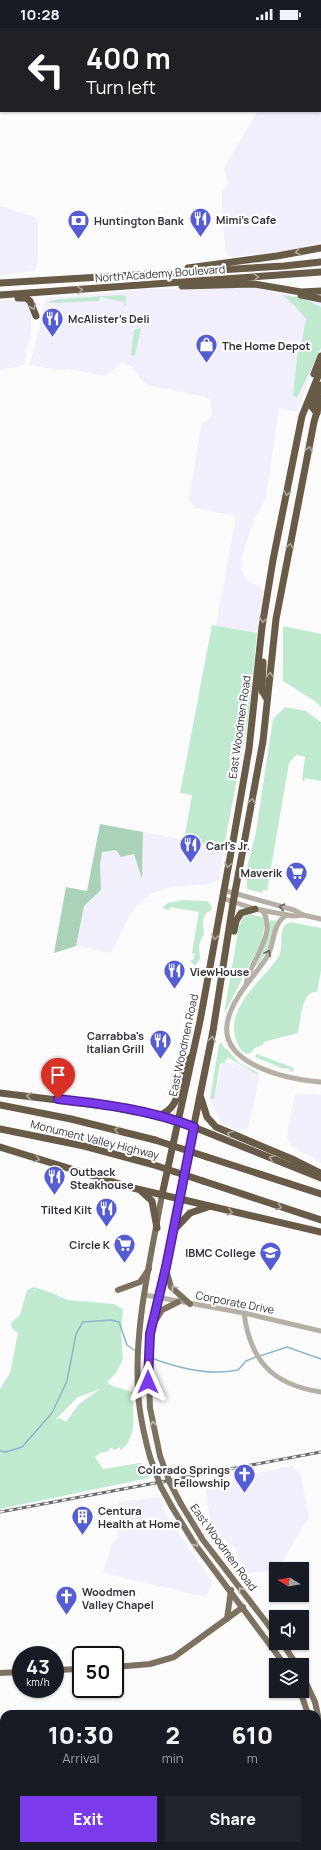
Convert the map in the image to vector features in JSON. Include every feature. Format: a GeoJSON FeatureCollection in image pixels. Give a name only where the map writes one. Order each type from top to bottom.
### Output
{"type":"FeatureCollection","features":[{"type":"Feature","properties":{"kind":"highway"},"geometry":{"type":"LineString","coordinates":[[145,274],[277,256],[321,248]]}},
{"type":"Feature","properties":{"kind":"highway","name":"North Academy Boulevard"},"geometry":{"type":"LineString","coordinates":[[0,283],[284,266],[321,262]]}},
{"type":"Feature","properties":{"kind":"highway","name":"North Academy Boulevard"},"geometry":{"type":"LineString","coordinates":[[0,295],[321,272]]}},
{"type":"Feature","properties":{"kind":"highway"},"geometry":{"type":"LineString","coordinates":[[162,283],[189,286],[254,284],[308,292],[321,291]]}},
{"type":"Feature","properties":{"kind":"highway"},"geometry":{"type":"LineString","coordinates":[[276,288],[319,299]]}},
{"type":"Feature","properties":{"kind":"highway"},"geometry":{"type":"LineString","coordinates":[[0,299],[27,298],[32,303],[36,316]]}},
{"type":"Feature","properties":{"kind":"highway"},"geometry":{"type":"LineString","coordinates":[[310,394],[321,356]]}},
{"type":"Feature","properties":{"kind":"highway","name":"East Woodmen Road"},"geometry":{"type":"LineString","coordinates":[[162,1195],[200,1021],[249,749],[260,648],[273,560],[301,422],[310,394],[321,369]]}},
{"type":"Feature","properties":{"kind":"highway"},"geometry":{"type":"LineString","coordinates":[[316,413],[312,407],[321,385]]}},
{"type":"Feature","properties":{"kind":"highway","name":"East Woodmen Road"},"geometry":{"type":"LineString","coordinates":[[179,1199],[222,977],[233,903],[263,741],[276,618],[316,413],[321,398]]}},
{"type":"Feature","properties":{"kind":"highway"},"geometry":{"type":"LineString","coordinates":[[301,422],[309,413],[316,413]]}},
{"type":"Feature","properties":{"kind":"highway"},"geometry":{"type":"LineString","coordinates":[[260,648],[263,658],[262,691],[267,699]]}},
{"type":"Feature","properties":{"kind":"highway"},"geometry":{"type":"LineString","coordinates":[[222,977],[227,971],[237,919],[242,911],[259,909]]}},
{"type":"Feature","properties":{"kind":"highway"},"geometry":{"type":"LineString","coordinates":[[158,1116],[167,1112],[174,1105],[184,1066],[192,1056]]}},
{"type":"Feature","properties":{"kind":"highway"},"geometry":{"type":"LineString","coordinates":[[0,1093],[106,1106],[178,1121],[321,1178]]}},
{"type":"Feature","properties":{"kind":"highway"},"geometry":{"type":"LineString","coordinates":[[200,1096],[207,1117],[216,1127],[292,1159],[321,1174]]}},
{"type":"Feature","properties":{"kind":"highway","name":"Monument Valley Highway"},"geometry":{"type":"LineString","coordinates":[[0,1105],[71,1119],[155,1140],[321,1194]]}},
{"type":"Feature","properties":{"kind":"highway","name":"Monument Valley Highway"},"geometry":{"type":"LineString","coordinates":[[0,1129],[84,1146],[151,1164],[321,1220]]}},
{"type":"Feature","properties":{"kind":"highway"},"geometry":{"type":"LineString","coordinates":[[0,1148],[133,1188],[321,1232]]}},
{"type":"Feature","properties":{"kind":"highway"},"geometry":{"type":"LineString","coordinates":[[133,1188],[145,1193],[152,1201],[157,1228]]}},
{"type":"Feature","properties":{"kind":"highway"},"geometry":{"type":"LineString","coordinates":[[173,1231],[190,1213],[210,1207]]}},
{"type":"Feature","properties":{"kind":"main road","name":"East Woodmen Road"},"geometry":{"type":"LineString","coordinates":[[124,1666],[150,1664],[174,1657],[243,1607],[194,1543],[160,1487],[150,1457],[143,1427],[138,1391],[137,1369],[145,1295],[162,1195]]}},
{"type":"Feature","properties":{"kind":"main road","name":"East Woodmen Road"},"geometry":{"type":"LineString","coordinates":[[179,1199],[166,1267],[150,1334],[148,1392],[153,1424],[160,1456],[170,1483],[181,1504],[203,1540],[269,1626]]}},
{"type":"Feature","properties":{"kind":"main road"},"geometry":{"type":"LineString","coordinates":[[166,1267],[171,1287],[190,1304]]}},
{"type":"Feature","properties":{"kind":"main road"},"geometry":{"type":"LineString","coordinates":[[118,1290],[140,1282],[150,1268]]}},
{"type":"Feature","properties":{"kind":"main road"},"geometry":{"type":"LineString","coordinates":[[152,1326],[162,1310],[178,1302]]}},
{"type":"Feature","properties":{"kind":"main road"},"geometry":{"type":"LineString","coordinates":[[227,1619],[231,1590]]}},
{"type":"Feature","properties":{"kind":"main road"},"geometry":{"type":"LineString","coordinates":[[243,1607],[281,1658]]}},
{"type":"Feature","properties":{"kind":"main road"},"geometry":{"type":"LineString","coordinates":[[0,1673],[12,1672]]}},
{"type":"Feature","properties":{"kind":"main road"},"geometry":{"type":"LineString","coordinates":[[309,1689],[317,1710]]}},
{"type":"Feature","properties":{"kind":"main road"},"geometry":{"type":"LineString","coordinates":[[302,1698],[307,1710]]}},
{"type":"Feature","properties":{"kind":"street"},"geometry":{"type":"LineString","coordinates":[[223,890],[294,910],[303,915]]}},
{"type":"Feature","properties":{"kind":"street"},"geometry":{"type":"LineString","coordinates":[[222,898],[233,903],[287,915],[303,915],[321,919]]}},
{"type":"Feature","properties":{"kind":"street"},"geometry":{"type":"LineString","coordinates":[[246,985],[247,976],[260,950],[268,920],[259,909]]}},
{"type":"Feature","properties":{"kind":"street"},"geometry":{"type":"LineString","coordinates":[[287,915],[278,923],[268,954],[246,985],[231,1010],[228,1021],[228,1035],[235,1050],[246,1060],[266,1070],[290,1078],[321,1082]]}},
{"type":"Feature","properties":{"kind":"street","name":"Corporate Drive"},"geometry":{"type":"LineString","coordinates":[[145,1295],[244,1313],[321,1331]]}},
{"type":"Feature","properties":{"kind":"street"},"geometry":{"type":"LineString","coordinates":[[244,1313],[246,1330],[253,1350],[260,1361],[287,1384],[321,1392]]}},
{"type":"Feature","properties":{"kind":"shaded area"},"geometry":{"type":"Polygon","coordinates":[[[257,112],[321,112],[321,241],[300,249],[233,257],[228,255],[225,250],[222,206],[222,191],[229,183],[224,171],[226,164],[257,112]]]}},
{"type":"Feature","properties":{"kind":"shaded area"},"geometry":{"type":"Polygon","coordinates":[[[0,206],[35,217],[38,220],[38,260],[35,271],[0,275],[0,206]]]}},
{"type":"Feature","properties":{"kind":"shaded area"},"geometry":{"type":"Polygon","coordinates":[[[242,286],[312,299],[321,303],[321,353],[308,381],[297,412],[279,408],[266,497],[253,522],[241,560],[241,569],[245,577],[250,582],[259,586],[263,591],[257,633],[216,625],[236,516],[195,508],[188,500],[202,423],[208,420],[212,413],[210,400],[206,397],[147,385],[141,380],[132,366],[122,363],[106,376],[69,369],[57,370],[30,365],[46,298],[143,289],[242,286]]]}},
{"type":"Feature","properties":{"kind":"shaded area"},"geometry":{"type":"Polygon","coordinates":[[[23,299],[32,307],[31,329],[24,365],[0,370],[0,301],[23,299]]]}},
{"type":"Feature","properties":{"kind":"shaded area"},"geometry":{"type":"Polygon","coordinates":[[[143,832],[224,847],[219,879],[211,884],[170,887],[151,894],[136,906],[130,914],[111,953],[76,946],[84,906],[101,890],[100,865],[102,852],[116,850],[122,857],[134,854],[141,878],[143,832]]]}},
{"type":"Feature","properties":{"kind":"shaded area"},"geometry":{"type":"Polygon","coordinates":[[[222,1063],[236,1064],[260,1075],[248,1128],[239,1130],[222,1125],[210,1099],[215,1095],[222,1063]]]}},
{"type":"Feature","properties":{"kind":"shaded area"},"geometry":{"type":"Polygon","coordinates":[[[295,1095],[321,1095],[321,1163],[290,1145],[287,1137],[295,1095]]]}},
{"type":"Feature","properties":{"kind":"shaded area"},"geometry":{"type":"Polygon","coordinates":[[[292,1466],[300,1473],[309,1516],[283,1561],[269,1562],[269,1571],[241,1574],[236,1549],[224,1539],[212,1533],[205,1485],[292,1466]]]}},
{"type":"Feature","properties":{"kind":"shaded area"},"geometry":{"type":"Polygon","coordinates":[[[160,1497],[167,1517],[213,1582],[206,1597],[103,1573],[112,1544],[118,1538],[118,1502],[160,1497]]]}},
{"type":"Feature","properties":{"kind":"green space"},"geometry":{"type":"Polygon","coordinates":[[[121,295],[126,296],[125,303],[127,306],[124,305],[124,302],[100,297],[99,301],[49,303],[50,301],[59,299],[121,295]]]}},
{"type":"Feature","properties":{"kind":"green space"},"geometry":{"type":"Polygon","coordinates":[[[282,295],[302,298],[321,307],[321,348],[297,398],[293,395],[298,348],[301,346],[306,319],[293,304],[282,295]]]}},
{"type":"Feature","properties":{"kind":"green space"},"geometry":{"type":"Polygon","coordinates":[[[141,328],[135,356],[131,355],[134,330],[141,328]]]}},
{"type":"Feature","properties":{"kind":"green space"},"geometry":{"type":"Polygon","coordinates":[[[212,625],[257,633],[248,721],[224,847],[184,840],[192,795],[180,793],[212,625]]]}},
{"type":"Feature","properties":{"kind":"green space"},"geometry":{"type":"Polygon","coordinates":[[[283,626],[321,634],[321,707],[316,702],[283,681],[283,626]]]}},
{"type":"Feature","properties":{"kind":"green space"},"geometry":{"type":"Polygon","coordinates":[[[285,707],[306,711],[321,722],[321,781],[305,778],[304,781],[302,780],[305,757],[296,755],[289,763],[267,891],[263,890],[262,893],[247,889],[247,878],[245,876],[256,832],[273,719],[285,707]]]}},
{"type":"Feature","properties":{"kind":"green space"},"geometry":{"type":"Polygon","coordinates":[[[100,824],[143,832],[142,879],[134,854],[121,857],[116,850],[102,852],[100,865],[101,890],[84,906],[76,946],[54,953],[66,887],[87,891],[100,824]]]}},
{"type":"Feature","properties":{"kind":"green space"},"geometry":{"type":"Polygon","coordinates":[[[183,900],[207,901],[211,905],[212,910],[206,913],[203,920],[204,933],[199,945],[200,959],[195,966],[190,961],[193,960],[195,954],[192,953],[199,912],[171,907],[168,910],[162,908],[168,903],[183,900]]]}},
{"type":"Feature","properties":{"kind":"green space"},"geometry":{"type":"Polygon","coordinates":[[[251,914],[265,918],[261,943],[224,1014],[239,926],[243,917],[251,914]]]}},
{"type":"Feature","properties":{"kind":"green space"},"geometry":{"type":"Polygon","coordinates":[[[270,920],[276,921],[270,944],[258,966],[256,965],[266,943],[270,920]]]}},
{"type":"Feature","properties":{"kind":"green space"},"geometry":{"type":"Polygon","coordinates":[[[291,922],[321,928],[321,971],[317,992],[308,996],[305,1001],[298,1033],[263,1042],[264,1044],[255,1048],[251,1053],[246,1054],[240,1048],[236,1040],[234,1028],[236,1016],[247,995],[279,956],[281,951],[282,931],[286,924],[291,922]]]}},
{"type":"Feature","properties":{"kind":"green space"},"geometry":{"type":"Polygon","coordinates":[[[222,1043],[224,1048],[227,1049],[239,1063],[257,1072],[258,1075],[227,1057],[227,1060],[224,1060],[226,1062],[220,1064],[214,1099],[210,1099],[219,1044],[222,1043]]]}},
{"type":"Feature","properties":{"kind":"green space"},"geometry":{"type":"Polygon","coordinates":[[[257,1054],[294,1068],[293,1072],[289,1071],[290,1069],[284,1069],[255,1057],[257,1054]]]}},
{"type":"Feature","properties":{"kind":"green space"},"geometry":{"type":"Polygon","coordinates":[[[34,1287],[68,1300],[114,1304],[123,1309],[121,1335],[123,1359],[116,1373],[107,1382],[112,1386],[133,1392],[134,1415],[132,1431],[127,1444],[121,1450],[119,1447],[116,1450],[110,1448],[109,1451],[100,1453],[95,1457],[103,1469],[139,1463],[145,1464],[149,1478],[0,1509],[0,1389],[10,1373],[18,1333],[12,1329],[11,1323],[20,1315],[27,1290],[34,1287]],[[100,1389],[78,1397],[55,1420],[60,1418],[66,1422],[79,1404],[100,1389]]]}},
{"type":"Feature","properties":{"kind":"waterway"},"geometry":{"type":"LineString","coordinates":[[0,1451],[6,1452],[22,1447],[52,1413],[67,1381],[76,1334],[83,1322],[111,1320],[119,1322],[127,1345],[137,1352]]}},
{"type":"Feature","properties":{"kind":"waterway"},"geometry":{"type":"LineString","coordinates":[[260,1356],[287,1347],[321,1359]]}},
{"type":"Feature","properties":{"kind":"waterway"},"geometry":{"type":"LineString","coordinates":[[149,1357],[182,1368],[216,1372],[238,1370],[246,1361],[256,1357]]}},
{"type":"Feature","properties":{"kind":"railway"},"geometry":{"type":"LineString","coordinates":[[0,1512],[321,1452]]}},
{"type":"Feature","properties":{"kind":"place","name":"Mimi's Cafe"},"geometry":{"type":"Point","coordinates":[201,238]}},
{"type":"Feature","properties":{"kind":"place","name":"Huntington Bank"},"geometry":{"type":"Point","coordinates":[78,240]}},
{"type":"Feature","properties":{"kind":"place","name":"McAlister's Deli"},"geometry":{"type":"Point","coordinates":[53,338]}},
{"type":"Feature","properties":{"kind":"place","name":"The Home Depot"},"geometry":{"type":"Point","coordinates":[207,364]}},
{"type":"Feature","properties":{"kind":"place","name":"Carl's Jr."},"geometry":{"type":"Point","coordinates":[190,864]}},
{"type":"Feature","properties":{"kind":"place","name":"Maverik"},"geometry":{"type":"Point","coordinates":[297,892]}},
{"type":"Feature","properties":{"kind":"place","name":"ViewHouse"},"geometry":{"type":"Point","coordinates":[174,990]}},
{"type":"Feature","properties":{"kind":"place","name":"Carrabba's Italian Grill"},"geometry":{"type":"Point","coordinates":[160,1060]}},
{"type":"Feature","properties":{"kind":"place","name":"Outback Steakhouse"},"geometry":{"type":"Point","coordinates":[54,1196]}},
{"type":"Feature","properties":{"kind":"place","name":"Tilted Kilt"},"geometry":{"type":"Point","coordinates":[107,1228]}},
{"type":"Feature","properties":{"kind":"place","name":"Circle K"},"geometry":{"type":"Point","coordinates":[125,1264]}},
{"type":"Feature","properties":{"kind":"place","name":"IBMC College"},"geometry":{"type":"Point","coordinates":[271,1272]}},
{"type":"Feature","properties":{"kind":"place","name":"Colorado Springs Fellowship"},"geometry":{"type":"Point","coordinates":[245,1494]}},
{"type":"Feature","properties":{"kind":"place","name":"Centura Health at Home"},"geometry":{"type":"Point","coordinates":[83,1536]}},
{"type":"Feature","properties":{"kind":"place","name":"Woodmen Valley Chapel"},"geometry":{"type":"Point","coordinates":[66,1616]}},
{"type":"Feature","properties":{"kind":"route"},"geometry":{"type":"LineString","coordinates":[[58,1099],[171,1118],[194,1127],[166,1267],[159,1290],[150,1334],[148,1353],[148,1382]]}}]}
